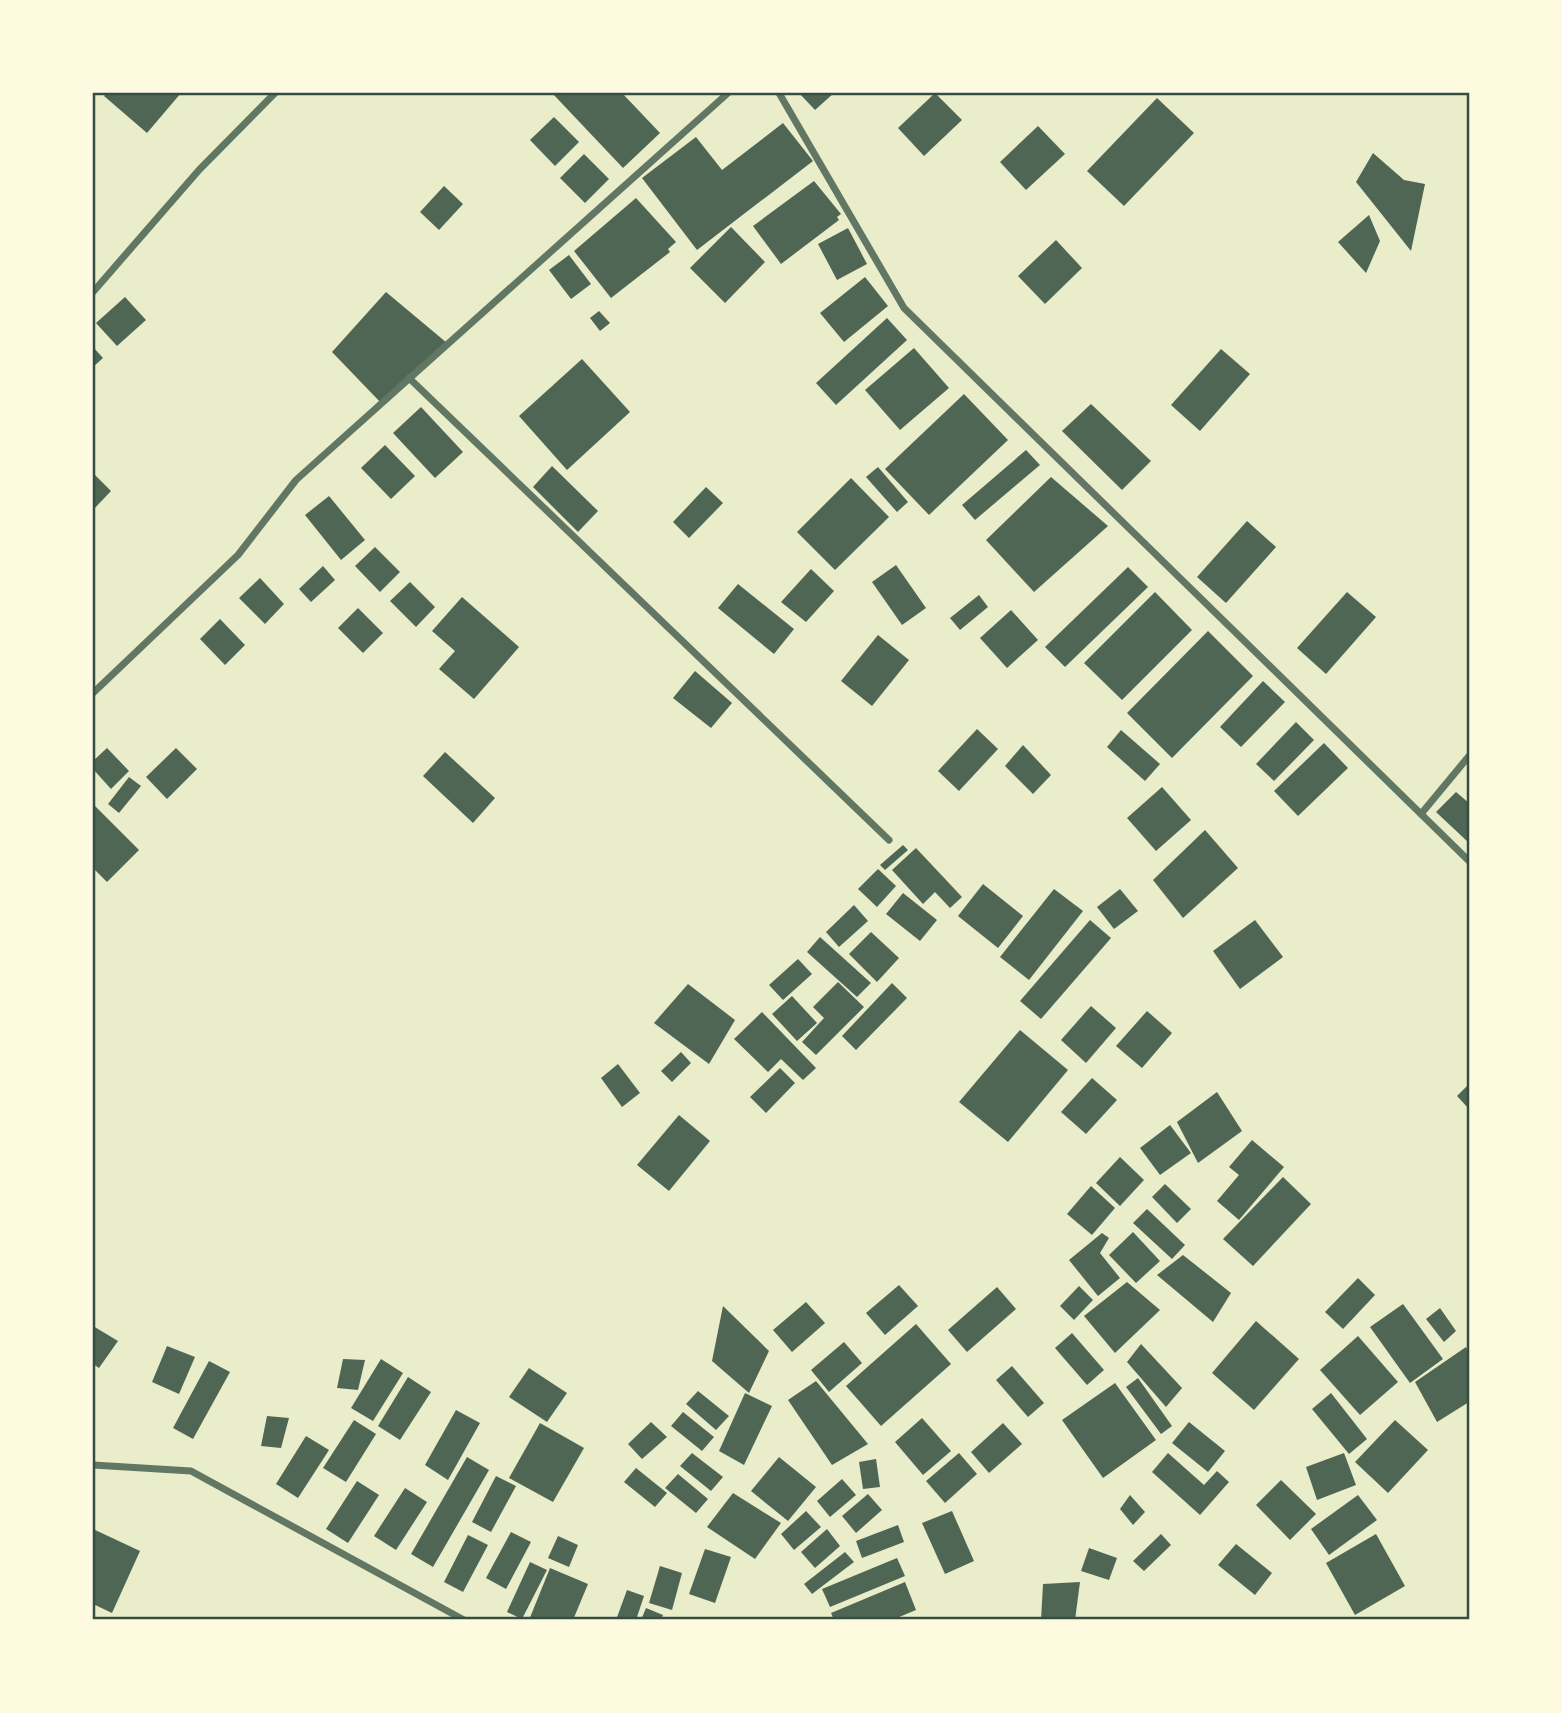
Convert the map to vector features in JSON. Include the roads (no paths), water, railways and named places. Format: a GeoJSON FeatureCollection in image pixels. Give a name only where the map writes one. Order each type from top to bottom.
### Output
{"type":"FeatureCollection","features":[{"type":"Feature","properties":{"kind":"street"},"geometry":{"type":"LineString","coordinates":[[93,292],[199,170],[275,93]]}},
{"type":"Feature","properties":{"kind":"street"},"geometry":{"type":"LineString","coordinates":[[93,694],[238,555],[296,480],[728,93]]}},
{"type":"Feature","properties":{"kind":"street"},"geometry":{"type":"LineString","coordinates":[[779,93],[904,308],[1469,861]]}},
{"type":"Feature","properties":{"kind":"street"},"geometry":{"type":"LineString","coordinates":[[409,379],[889,840]]}},
{"type":"Feature","properties":{"kind":"street"},"geometry":{"type":"LineString","coordinates":[[1421,814],[1469,756]]}},
{"type":"Feature","properties":{"kind":"street"},"geometry":{"type":"LineString","coordinates":[[93,1465],[191,1471],[464,1620]]}}]}
